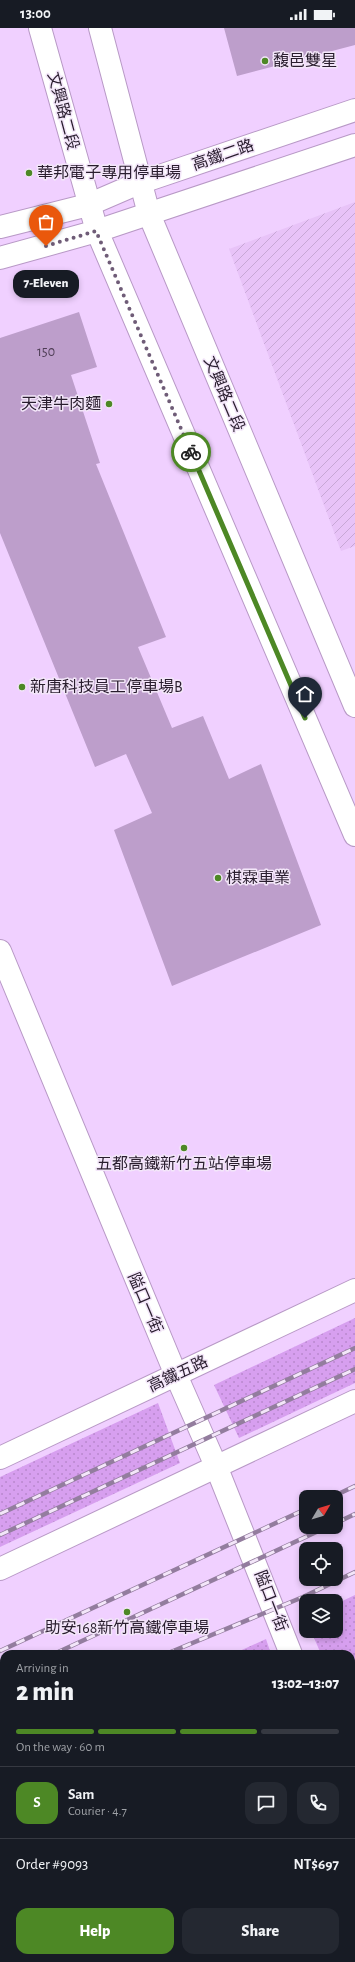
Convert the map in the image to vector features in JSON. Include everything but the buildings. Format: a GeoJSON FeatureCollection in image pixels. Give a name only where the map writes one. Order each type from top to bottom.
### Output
{"type":"FeatureCollection","features":[{"type":"Feature","properties":{"kind":"street","name":"文興路二段"},"geometry":{"type":"LineString","coordinates":[[40,28],[96,231],[355,835]]}},
{"type":"Feature","properties":{"kind":"street","name":"文興路二段"},"geometry":{"type":"LineString","coordinates":[[100,28],[149,214],[355,706]]}},
{"type":"Feature","properties":{"kind":"street","name":"高鐵二路"},"geometry":{"type":"LineString","coordinates":[[0,227],[88,204],[140,183],[355,110]]}},
{"type":"Feature","properties":{"kind":"street","name":"高鐵二路"},"geometry":{"type":"LineString","coordinates":[[0,258],[96,231],[355,145]]}},
{"type":"Feature","properties":{"kind":"street","name":"隘口一街"},"geometry":{"type":"LineString","coordinates":[[0,951],[6,981],[216,1466],[289,1650]]}},
{"type":"Feature","properties":{"kind":"street","name":"高鐵五路"},"geometry":{"type":"LineString","coordinates":[[0,1458],[355,1290]]}},
{"type":"Feature","properties":{"kind":"street"},"geometry":{"type":"LineString","coordinates":[[0,1569],[355,1401]]}},
{"type":"Feature","properties":{"kind":"shaded area"},"geometry":{"type":"Polygon","coordinates":[[[355,202],[355,546],[341,551],[229,249],[355,202]]]}},
{"type":"Feature","properties":{"kind":"shaded area"},"geometry":{"type":"Polygon","coordinates":[[[355,1318],[355,1383],[239,1438],[214,1385],[355,1318]]]}},
{"type":"Feature","properties":{"kind":"shaded area"},"geometry":{"type":"Polygon","coordinates":[[[158,1403],[180,1463],[0,1547],[0,1477],[158,1403]]]}},
{"type":"Feature","properties":{"kind":"shaded area"},"geometry":{"type":"Polygon","coordinates":[[[355,1595],[355,1650],[319,1650],[314,1638],[343,1638],[343,1601],[355,1595]]]}},
{"type":"Feature","properties":{"kind":"shaded area"},"geometry":{"type":"Polygon","coordinates":[[[266,1639],[270,1650],[242,1650],[266,1639]]]}},
{"type":"Feature","properties":{"kind":"railway"},"geometry":{"type":"LineString","coordinates":[[0,1514],[355,1348]]}},
{"type":"Feature","properties":{"kind":"railway"},"geometry":{"type":"LineString","coordinates":[[0,1535],[355,1369]]}},
{"type":"Feature","properties":{"kind":"railway"},"geometry":{"type":"LineString","coordinates":[[343,1492],[355,1486]]}},
{"type":"Feature","properties":{"kind":"railway"},"geometry":{"type":"LineString","coordinates":[[2,1650],[299,1512]]}},
{"type":"Feature","properties":{"kind":"railway"},"geometry":{"type":"LineString","coordinates":[[343,1520],[355,1514]]}},
{"type":"Feature","properties":{"kind":"railway"},"geometry":{"type":"LineString","coordinates":[[63,1650],[312,1534]]}},
{"type":"Feature","properties":{"kind":"railway"},"geometry":{"type":"LineString","coordinates":[[176,1650],[303,1597],[355,1572]]}},
{"type":"Feature","properties":{"kind":"way so far"},"geometry":{"type":"LineString","coordinates":[[46,246],[96,231],[191,452]]}},
{"type":"Feature","properties":{"kind":"place","name":"馥邑雙星"},"geometry":{"type":"Point","coordinates":[265,61]}},
{"type":"Feature","properties":{"kind":"place","name":"華邦電子專用停車場"},"geometry":{"type":"Point","coordinates":[29,173]}},
{"type":"Feature","properties":{"kind":"place","name":"7-Eleven"},"geometry":{"type":"Point","coordinates":[46,246]}},
{"type":"Feature","properties":{"kind":"place","name":"天津牛肉麵"},"geometry":{"type":"Point","coordinates":[109,404]}},
{"type":"Feature","properties":{"kind":"place","name":"新唐科技員工停車場B"},"geometry":{"type":"Point","coordinates":[22,687]}},
{"type":"Feature","properties":{"kind":"place","name":"棋霖車業"},"geometry":{"type":"Point","coordinates":[218,878]}},
{"type":"Feature","properties":{"kind":"place","name":"五都高鐵新竹五站停車場"},"geometry":{"type":"Point","coordinates":[184,1148]}},
{"type":"Feature","properties":{"kind":"place","name":"助安168新竹高鐵停車場"},"geometry":{"type":"Point","coordinates":[127,1612]}},
{"type":"Feature","properties":{"kind":"route"},"geometry":{"type":"LineString","coordinates":[[191,452],[305,718]]}}]}
